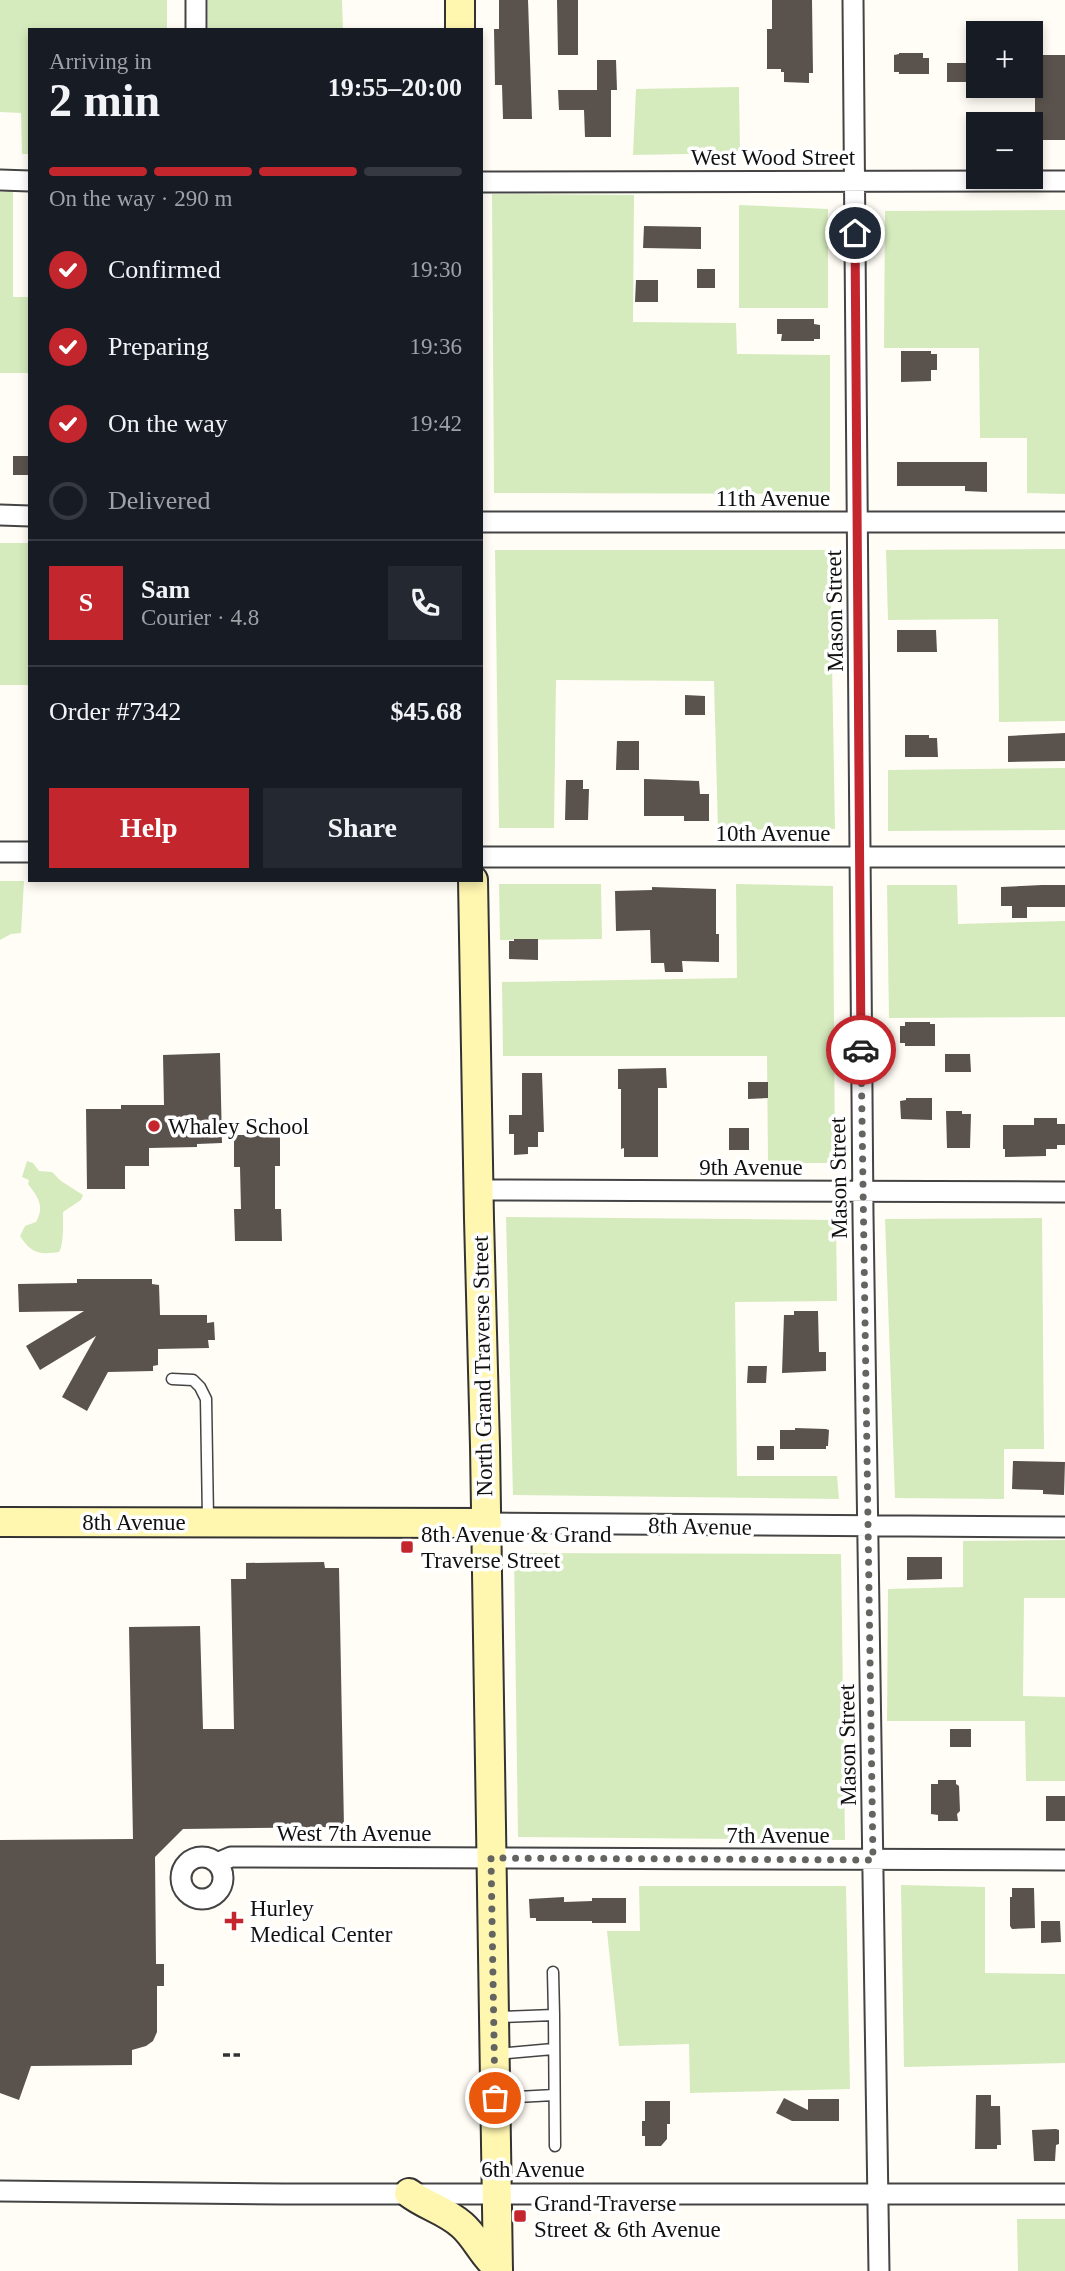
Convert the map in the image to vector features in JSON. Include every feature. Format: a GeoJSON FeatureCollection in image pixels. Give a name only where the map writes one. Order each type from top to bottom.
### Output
{"type":"FeatureCollection","features":[{"type":"Feature","properties":{"kind":"street"},"geometry":{"type":"LineString","coordinates":[[196,0],[196,28]]}},
{"type":"Feature","properties":{"kind":"street"},"geometry":{"type":"LineString","coordinates":[[460,0],[460,28]]}},
{"type":"Feature","properties":{"kind":"street","name":"Mason Street"},"geometry":{"type":"LineString","coordinates":[[853,0],[863,1193],[879,2271]]}},
{"type":"Feature","properties":{"kind":"street"},"geometry":{"type":"LineString","coordinates":[[0,180],[28,181]]}},
{"type":"Feature","properties":{"kind":"street","name":"West Wood Street"},"geometry":{"type":"LineString","coordinates":[[483,182],[1065,181]]}},
{"type":"Feature","properties":{"kind":"street"},"geometry":{"type":"LineString","coordinates":[[0,516],[28,516]]}},
{"type":"Feature","properties":{"kind":"street","name":"11th Avenue"},"geometry":{"type":"LineString","coordinates":[[483,522],[1065,522]]}},
{"type":"Feature","properties":{"kind":"street"},"geometry":{"type":"LineString","coordinates":[[0,852],[28,852]]}},
{"type":"Feature","properties":{"kind":"street","name":"10th Avenue"},"geometry":{"type":"LineString","coordinates":[[483,856],[1065,857]]}},
{"type":"Feature","properties":{"kind":"street","name":"North Grand Traverse Street"},"geometry":{"type":"LineString","coordinates":[[473,882],[498,2269]]}},
{"type":"Feature","properties":{"kind":"street","name":"9th Avenue"},"geometry":{"type":"LineString","coordinates":[[478,1190],[1065,1192]]}},
{"type":"Feature","properties":{"kind":"street","name":"8th Avenue"},"geometry":{"type":"LineString","coordinates":[[0,1522],[1065,1527]]}},
{"type":"Feature","properties":{"kind":"street","name":"West 7th Avenue"},"geometry":{"type":"LineString","coordinates":[[217,1863],[229,1857],[491,1858]]}},
{"type":"Feature","properties":{"kind":"street","name":"7th Avenue"},"geometry":{"type":"LineString","coordinates":[[491,1858],[1065,1860]]}},
{"type":"Feature","properties":{"kind":"street","name":"6th Avenue"},"geometry":{"type":"LineString","coordinates":[[0,2191],[1065,2194]]}},
{"type":"Feature","properties":{"kind":"street"},"geometry":{"type":"LineString","coordinates":[[409,2193],[443,2210],[458,2221],[474,2236],[498,2269]]}},
{"type":"Feature","properties":{"kind":"lane"},"geometry":{"type":"LineString","coordinates":[[172,1379],[193,1380],[206,1399],[209,1521]]}},
{"type":"Feature","properties":{"kind":"lane"},"geometry":{"type":"LineString","coordinates":[[553,1972],[555,2146]]}},
{"type":"Feature","properties":{"kind":"lane"},"geometry":{"type":"LineString","coordinates":[[494,2017],[554,2015]]}},
{"type":"Feature","properties":{"kind":"lane"},"geometry":{"type":"LineString","coordinates":[[494,2054],[553,2049]]}},
{"type":"Feature","properties":{"kind":"lane"},"geometry":{"type":"LineString","coordinates":[[495,2098],[554,2095]]}},
{"type":"Feature","properties":{"kind":"path"},"geometry":{"type":"LineString","coordinates":[[223,2055],[240,2055]]}},
{"type":"Feature","properties":{"kind":"green space"},"geometry":{"type":"Polygon","coordinates":[[[0,0],[167,0],[167,28],[28,28],[28,154],[22,154],[21,113],[0,112],[0,0]]]}},
{"type":"Feature","properties":{"kind":"green space"},"geometry":{"type":"Polygon","coordinates":[[[208,0],[342,0],[343,28],[208,28],[208,0]]]}},
{"type":"Feature","properties":{"kind":"green space"},"geometry":{"type":"Polygon","coordinates":[[[739,87],[740,153],[633,155],[636,89],[739,87]]]}},
{"type":"Feature","properties":{"kind":"green space"},"geometry":{"type":"Polygon","coordinates":[[[13,191],[13,297],[28,297],[28,373],[0,373],[0,192],[13,191]]]}},
{"type":"Feature","properties":{"kind":"green space"},"geometry":{"type":"Polygon","coordinates":[[[492,194],[634,195],[633,322],[736,323],[737,354],[830,355],[830,494],[494,493],[492,194]]]}},
{"type":"Feature","properties":{"kind":"green space"},"geometry":{"type":"Polygon","coordinates":[[[739,205],[828,209],[828,308],[739,308],[739,205]]]}},
{"type":"Feature","properties":{"kind":"green space"},"geometry":{"type":"Polygon","coordinates":[[[1065,210],[1065,494],[1027,493],[1027,438],[980,438],[979,348],[884,348],[885,211],[1065,210]]]}},
{"type":"Feature","properties":{"kind":"green space"},"geometry":{"type":"Polygon","coordinates":[[[0,543],[28,543],[28,685],[0,685],[0,543]]]}},
{"type":"Feature","properties":{"kind":"green space"},"geometry":{"type":"Polygon","coordinates":[[[1065,549],[1065,721],[999,722],[998,619],[888,620],[886,550],[1065,549]]]}},
{"type":"Feature","properties":{"kind":"green space"},"geometry":{"type":"Polygon","coordinates":[[[495,550],[830,550],[835,829],[718,830],[714,681],[556,680],[554,828],[499,828],[495,550]]]}},
{"type":"Feature","properties":{"kind":"green space"},"geometry":{"type":"Polygon","coordinates":[[[1065,768],[1065,830],[888,831],[888,770],[1065,768]]]}},
{"type":"Feature","properties":{"kind":"green space"},"geometry":{"type":"Polygon","coordinates":[[[0,881],[24,881],[21,933],[11,934],[0,940],[0,881]]]}},
{"type":"Feature","properties":{"kind":"green space"},"geometry":{"type":"Polygon","coordinates":[[[499,884],[601,884],[602,939],[500,940],[499,884]]]}},
{"type":"Feature","properties":{"kind":"green space"},"geometry":{"type":"Polygon","coordinates":[[[736,884],[833,886],[835,1163],[768,1163],[767,1056],[503,1056],[502,982],[737,978],[736,884]]]}},
{"type":"Feature","properties":{"kind":"green space"},"geometry":{"type":"Polygon","coordinates":[[[887,885],[957,885],[958,924],[1065,921],[1065,1017],[889,1018],[887,885]]]}},
{"type":"Feature","properties":{"kind":"green space"},"geometry":{"type":"Polygon","coordinates":[[[27,1161],[33,1163],[39,1171],[52,1172],[83,1195],[81,1200],[63,1212],[59,1252],[36,1252],[20,1236],[25,1226],[36,1222],[40,1211],[35,1193],[28,1184],[29,1180],[22,1177],[27,1161]]]}},
{"type":"Feature","properties":{"kind":"green space"},"geometry":{"type":"Polygon","coordinates":[[[506,1217],[836,1220],[837,1301],[735,1302],[737,1476],[837,1476],[839,1499],[513,1495],[506,1217]]]}},
{"type":"Feature","properties":{"kind":"green space"},"geometry":{"type":"Polygon","coordinates":[[[1042,1218],[1044,1449],[1004,1449],[1004,1499],[895,1498],[885,1219],[1042,1218]]]}},
{"type":"Feature","properties":{"kind":"green space"},"geometry":{"type":"Polygon","coordinates":[[[1065,1540],[1065,1598],[1024,1598],[1023,1696],[1065,1697],[1065,1781],[1026,1781],[1025,1721],[887,1721],[888,1589],[963,1587],[963,1541],[1065,1540]]]}},
{"type":"Feature","properties":{"kind":"green space"},"geometry":{"type":"Polygon","coordinates":[[[514,1553],[841,1554],[845,1840],[518,1837],[514,1553]]]}},
{"type":"Feature","properties":{"kind":"green space"},"geometry":{"type":"Polygon","coordinates":[[[901,1885],[985,1887],[985,1973],[1065,1974],[1065,2063],[904,2067],[901,1885]]]}},
{"type":"Feature","properties":{"kind":"green space"},"geometry":{"type":"Polygon","coordinates":[[[639,1886],[846,1886],[850,2089],[690,2093],[689,2044],[619,2046],[607,1931],[640,1931],[639,1886]]]}},
{"type":"Feature","properties":{"kind":"green space"},"geometry":{"type":"Polygon","coordinates":[[[1017,2219],[1065,2219],[1065,2271],[1018,2271],[1017,2219]]]}},
{"type":"Feature","properties":{"kind":"building"},"geometry":{"type":"Polygon","coordinates":[[[499,0],[528,0],[532,119],[503,119],[502,85],[495,85],[494,29],[499,29],[499,0]]]}},
{"type":"Feature","properties":{"kind":"building"},"geometry":{"type":"Polygon","coordinates":[[[557,0],[578,0],[578,55],[558,55],[557,0]]]}},
{"type":"Feature","properties":{"kind":"building"},"geometry":{"type":"Polygon","coordinates":[[[772,0],[812,0],[813,73],[809,73],[809,83],[784,82],[784,72],[781,72],[781,69],[767,69],[767,29],[772,29],[772,0]]]}},
{"type":"Feature","properties":{"kind":"building"},"geometry":{"type":"Polygon","coordinates":[[[923,53],[923,58],[929,58],[929,74],[894,72],[894,55],[923,53]]]}},
{"type":"Feature","properties":{"kind":"building"},"geometry":{"type":"Polygon","coordinates":[[[1043,55],[1065,55],[1065,140],[1043,140],[1043,112],[1035,112],[1035,98],[1043,98],[1043,55]]]}},
{"type":"Feature","properties":{"kind":"building"},"geometry":{"type":"Polygon","coordinates":[[[597,60],[616,60],[617,90],[597,90],[597,60]]]}},
{"type":"Feature","properties":{"kind":"building"},"geometry":{"type":"Polygon","coordinates":[[[947,63],[966,63],[966,82],[947,82],[947,63]]]}},
{"type":"Feature","properties":{"kind":"building"},"geometry":{"type":"Polygon","coordinates":[[[558,90],[611,90],[611,137],[585,137],[584,110],[559,110],[558,90]]]}},
{"type":"Feature","properties":{"kind":"building"},"geometry":{"type":"Polygon","coordinates":[[[644,226],[701,227],[701,249],[643,248],[644,226]]]}},
{"type":"Feature","properties":{"kind":"building"},"geometry":{"type":"Polygon","coordinates":[[[697,269],[715,269],[715,288],[697,288],[697,269]]]}},
{"type":"Feature","properties":{"kind":"building"},"geometry":{"type":"Polygon","coordinates":[[[636,280],[658,280],[658,302],[635,302],[636,280]]]}},
{"type":"Feature","properties":{"kind":"building"},"geometry":{"type":"Polygon","coordinates":[[[777,319],[814,319],[814,324],[820,325],[820,339],[781,341],[782,334],[777,334],[777,319]]]}},
{"type":"Feature","properties":{"kind":"building"},"geometry":{"type":"Polygon","coordinates":[[[901,351],[931,351],[931,354],[937,354],[937,370],[931,370],[931,381],[901,382],[901,351]]]}},
{"type":"Feature","properties":{"kind":"building"},"geometry":{"type":"Polygon","coordinates":[[[13,456],[28,456],[28,475],[13,475],[13,456]]]}},
{"type":"Feature","properties":{"kind":"building"},"geometry":{"type":"Polygon","coordinates":[[[897,462],[987,462],[987,492],[965,491],[965,486],[897,486],[897,462]]]}},
{"type":"Feature","properties":{"kind":"building"},"geometry":{"type":"Polygon","coordinates":[[[897,630],[936,630],[937,652],[897,652],[897,630]]]}},
{"type":"Feature","properties":{"kind":"building"},"geometry":{"type":"Polygon","coordinates":[[[685,695],[705,696],[705,715],[685,715],[685,695]]]}},
{"type":"Feature","properties":{"kind":"building"},"geometry":{"type":"Polygon","coordinates":[[[1065,733],[1065,761],[1008,762],[1008,736],[1065,733]]]}},
{"type":"Feature","properties":{"kind":"building"},"geometry":{"type":"Polygon","coordinates":[[[905,735],[929,735],[929,738],[937,738],[938,757],[905,757],[905,735]]]}},
{"type":"Feature","properties":{"kind":"building"},"geometry":{"type":"Polygon","coordinates":[[[617,741],[639,741],[639,770],[616,770],[617,741]]]}},
{"type":"Feature","properties":{"kind":"building"},"geometry":{"type":"Polygon","coordinates":[[[644,779],[699,781],[700,794],[709,794],[709,821],[684,821],[684,816],[644,816],[644,779]]]}},
{"type":"Feature","properties":{"kind":"building"},"geometry":{"type":"Polygon","coordinates":[[[566,780],[583,780],[583,789],[589,789],[588,820],[565,820],[566,780]]]}},
{"type":"Feature","properties":{"kind":"building"},"geometry":{"type":"Polygon","coordinates":[[[1065,885],[1065,907],[1027,907],[1027,918],[1012,918],[1012,906],[1001,906],[1001,887],[1065,885]]]}},
{"type":"Feature","properties":{"kind":"building"},"geometry":{"type":"Polygon","coordinates":[[[652,887],[716,889],[719,962],[682,961],[683,972],[665,972],[664,963],[651,963],[650,930],[616,931],[615,891],[652,890],[652,887]]]}},
{"type":"Feature","properties":{"kind":"building"},"geometry":{"type":"Polygon","coordinates":[[[538,939],[538,960],[509,959],[509,941],[538,939]]]}},
{"type":"Feature","properties":{"kind":"building"},"geometry":{"type":"Polygon","coordinates":[[[905,1022],[935,1024],[935,1046],[905,1046],[905,1043],[900,1043],[900,1026],[905,1026],[905,1022]]]}},
{"type":"Feature","properties":{"kind":"building","name":"Whaley School"},"geometry":{"type":"Polygon","coordinates":[[[220,1053],[222,1143],[197,1144],[197,1147],[149,1148],[149,1166],[125,1166],[125,1189],[87,1189],[86,1109],[121,1109],[121,1105],[164,1105],[163,1055],[220,1053]]]}},
{"type":"Feature","properties":{"kind":"building"},"geometry":{"type":"Polygon","coordinates":[[[945,1054],[970,1054],[971,1072],[945,1072],[945,1054]]]}},
{"type":"Feature","properties":{"kind":"building"},"geometry":{"type":"Polygon","coordinates":[[[666,1068],[667,1088],[658,1088],[658,1157],[624,1157],[624,1148],[621,1149],[621,1089],[618,1089],[618,1069],[666,1068]]]}},
{"type":"Feature","properties":{"kind":"building"},"geometry":{"type":"Polygon","coordinates":[[[522,1073],[542,1073],[544,1132],[538,1132],[538,1147],[528,1147],[528,1154],[514,1155],[514,1134],[509,1134],[509,1115],[522,1115],[522,1073]]]}},
{"type":"Feature","properties":{"kind":"building"},"geometry":{"type":"Polygon","coordinates":[[[748,1082],[768,1082],[768,1098],[748,1099],[748,1082]]]}},
{"type":"Feature","properties":{"kind":"building"},"geometry":{"type":"Polygon","coordinates":[[[906,1098],[932,1098],[932,1120],[901,1119],[900,1101],[906,1098]]]}},
{"type":"Feature","properties":{"kind":"building"},"geometry":{"type":"Polygon","coordinates":[[[946,1111],[971,1114],[970,1148],[947,1148],[946,1111]]]}},
{"type":"Feature","properties":{"kind":"building"},"geometry":{"type":"Polygon","coordinates":[[[1034,1118],[1057,1118],[1057,1124],[1065,1124],[1065,1145],[1057,1145],[1057,1149],[1046,1149],[1046,1156],[1005,1157],[1003,1125],[1034,1125],[1034,1118]]]}},
{"type":"Feature","properties":{"kind":"building"},"geometry":{"type":"Polygon","coordinates":[[[729,1128],[749,1128],[749,1150],[729,1150],[729,1128]]]}},
{"type":"Feature","properties":{"kind":"building"},"geometry":{"type":"Polygon","coordinates":[[[234,1135],[280,1135],[280,1166],[275,1166],[275,1209],[281,1209],[282,1241],[235,1241],[234,1209],[241,1209],[240,1167],[234,1167],[234,1135]]]}},
{"type":"Feature","properties":{"kind":"building"},"geometry":{"type":"Polygon","coordinates":[[[77,1279],[152,1279],[152,1284],[159,1285],[160,1315],[207,1315],[207,1323],[214,1322],[215,1340],[208,1340],[209,1348],[158,1349],[158,1365],[153,1366],[153,1371],[108,1372],[87,1411],[62,1397],[96,1336],[40,1370],[26,1346],[84,1311],[19,1312],[18,1284],[77,1283],[77,1279]]]}},
{"type":"Feature","properties":{"kind":"building"},"geometry":{"type":"Polygon","coordinates":[[[794,1311],[818,1311],[819,1352],[826,1352],[826,1371],[782,1373],[784,1315],[794,1315],[794,1311]]]}},
{"type":"Feature","properties":{"kind":"building"},"geometry":{"type":"Polygon","coordinates":[[[748,1366],[767,1366],[766,1383],[747,1383],[748,1366]]]}},
{"type":"Feature","properties":{"kind":"building"},"geometry":{"type":"Polygon","coordinates":[[[780,1430],[829,1430],[828,1446],[826,1449],[780,1449],[780,1430]]]}},
{"type":"Feature","properties":{"kind":"building"},"geometry":{"type":"Polygon","coordinates":[[[757,1446],[774,1446],[774,1460],[757,1460],[757,1446]]]}},
{"type":"Feature","properties":{"kind":"building"},"geometry":{"type":"Polygon","coordinates":[[[1013,1461],[1065,1462],[1064,1495],[1043,1494],[1043,1490],[1012,1489],[1013,1461]]]}},
{"type":"Feature","properties":{"kind":"building"},"geometry":{"type":"Polygon","coordinates":[[[907,1557],[942,1557],[942,1579],[907,1580],[907,1557]]]}},
{"type":"Feature","properties":{"kind":"building"},"geometry":{"type":"Polygon","coordinates":[[[324,1562],[325,1568],[339,1568],[344,1827],[183,1829],[155,1857],[156,1964],[164,1964],[164,1986],[157,1986],[157,2032],[153,2041],[132,2050],[132,2065],[31,2066],[19,2100],[0,2093],[0,1840],[133,1839],[129,1627],[200,1626],[203,1729],[234,1729],[231,1579],[246,1579],[246,1563],[324,1562]]]}},
{"type":"Feature","properties":{"kind":"building"},"geometry":{"type":"Polygon","coordinates":[[[950,1729],[971,1729],[971,1747],[950,1747],[950,1729]]]}},
{"type":"Feature","properties":{"kind":"building"},"geometry":{"type":"Polygon","coordinates":[[[938,1780],[956,1780],[959,1786],[958,1821],[938,1821],[938,1815],[931,1814],[931,1784],[938,1784],[938,1780]]]}},
{"type":"Feature","properties":{"kind":"building"},"geometry":{"type":"Polygon","coordinates":[[[1046,1796],[1065,1796],[1065,1821],[1046,1821],[1046,1796]]]}},
{"type":"Feature","properties":{"kind":"building"},"geometry":{"type":"Polygon","coordinates":[[[1012,1888],[1034,1888],[1035,1928],[1012,1929],[1010,1926],[1012,1888]]]}},
{"type":"Feature","properties":{"kind":"building"},"geometry":{"type":"Polygon","coordinates":[[[564,1897],[564,1902],[592,1901],[592,1898],[626,1898],[626,1923],[536,1921],[536,1918],[530,1918],[529,1899],[564,1897]]]}},
{"type":"Feature","properties":{"kind":"building"},"geometry":{"type":"Polygon","coordinates":[[[1041,1921],[1060,1921],[1061,1942],[1041,1943],[1041,1921]]]}},
{"type":"Feature","properties":{"kind":"building"},"geometry":{"type":"Polygon","coordinates":[[[976,2095],[991,2095],[991,2106],[1000,2106],[1001,2145],[997,2145],[997,2149],[975,2149],[976,2095]]]}},
{"type":"Feature","properties":{"kind":"building"},"geometry":{"type":"Polygon","coordinates":[[[784,2098],[808,2110],[808,2099],[839,2099],[839,2121],[792,2121],[776,2113],[784,2098]]]}},
{"type":"Feature","properties":{"kind":"building"},"geometry":{"type":"Polygon","coordinates":[[[645,2101],[670,2101],[667,2139],[661,2146],[645,2146],[642,2121],[645,2121],[645,2101]]]}},
{"type":"Feature","properties":{"kind":"building"},"geometry":{"type":"Polygon","coordinates":[[[1032,2130],[1059,2130],[1059,2144],[1056,2145],[1055,2161],[1034,2161],[1032,2130]]]}},
{"type":"Feature","properties":{"kind":"way so far"},"geometry":{"type":"LineString","coordinates":[[495,2098],[491,1858],[873,1860],[861,1050]]}},
{"type":"Feature","properties":{"kind":"place","name":"Whaley School"},"geometry":{"type":"Point","coordinates":[154,1126]}},
{"type":"Feature","properties":{"kind":"place","name":"8th Avenue & Grand Traverse Street"},"geometry":{"type":"Point","coordinates":[407,1547]}},
{"type":"Feature","properties":{"kind":"place","name":"Hurley Medical Center"},"geometry":{"type":"Point","coordinates":[234,1921]}},
{"type":"Feature","properties":{"kind":"place","name":"Grand Traverse Street & 6th Avenue"},"geometry":{"type":"Point","coordinates":[520,2216]}},
{"type":"Feature","properties":{"kind":"route"},"geometry":{"type":"LineString","coordinates":[[855,233],[861,1050]]}}]}
